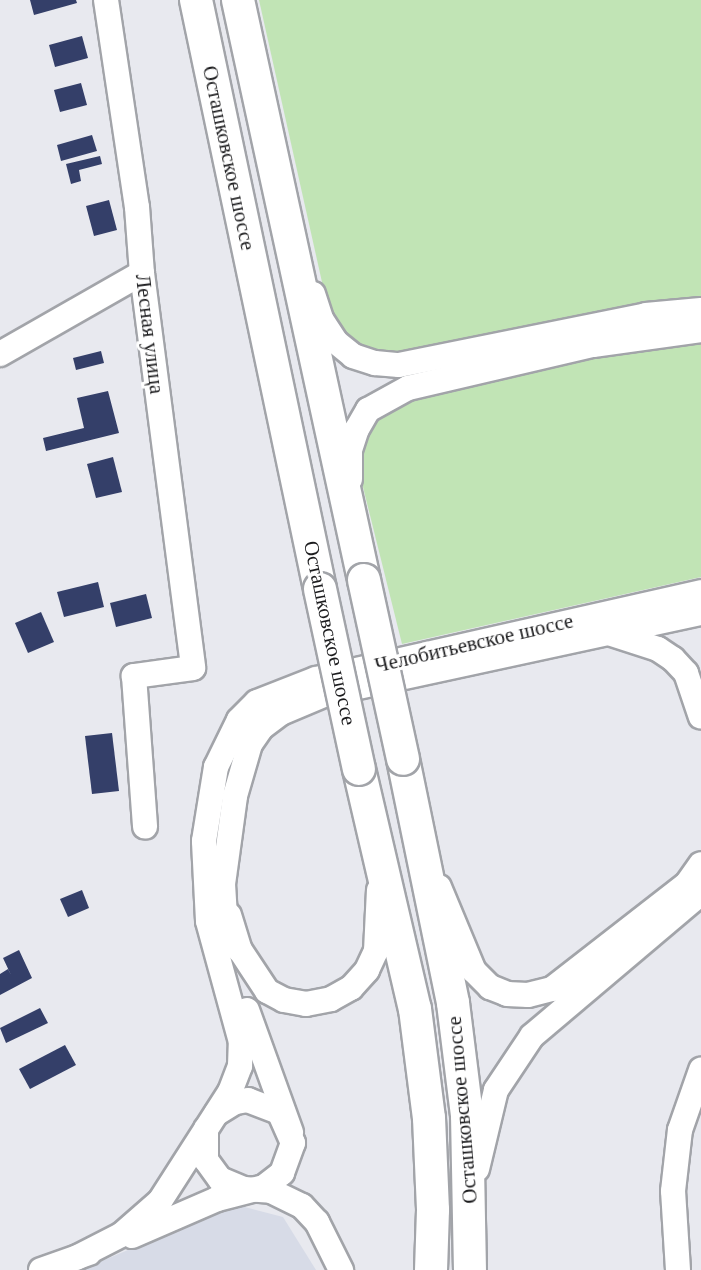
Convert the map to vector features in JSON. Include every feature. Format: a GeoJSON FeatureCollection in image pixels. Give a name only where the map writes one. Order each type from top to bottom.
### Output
{"type":"FeatureCollection","features":[{"type":"Feature","properties":{"kind":"main road","name":"Осташковское шоссе"},"geometry":{"type":"LineString","coordinates":[[196,0],[359,769],[415,1009],[429,1118],[434,1210],[431,1270]]}},
{"type":"Feature","properties":{"kind":"main road","name":"Осташковское шоссе"},"geometry":{"type":"LineString","coordinates":[[238,0],[417,821],[453,1003],[467,1115],[472,1210],[470,1270]]}},
{"type":"Feature","properties":{"kind":"street","name":"Лесная улица"},"geometry":{"type":"LineString","coordinates":[[106,0],[137,207],[142,273],[193,668],[134,676],[145,827]]}},
{"type":"Feature","properties":{"kind":"street"},"geometry":{"type":"LineString","coordinates":[[284,212],[321,319],[336,342],[353,356],[375,363],[432,359],[646,315],[701,310]]}},
{"type":"Feature","properties":{"kind":"street"},"geometry":{"type":"LineString","coordinates":[[0,354],[142,273]]}},
{"type":"Feature","properties":{"kind":"street"},"geometry":{"type":"LineString","coordinates":[[363,579],[349,474],[350,450],[357,429],[368,410],[384,398],[448,376],[649,335],[701,330]]}},
{"type":"Feature","properties":{"kind":"street","name":"Челобитьевское шоссе"},"geometry":{"type":"LineString","coordinates":[[76,1258],[121,1235],[149,1213],[230,1092],[240,1066],[241,1042],[208,921],[204,841],[216,767],[239,720],[265,698],[316,679],[701,592]]}},
{"type":"Feature","properties":{"kind":"street","name":"Челобитьевское шоссе"},"geometry":{"type":"LineString","coordinates":[[41,1270],[76,1258],[217,1198],[273,1182],[288,1164],[291,1132],[232,965],[224,906],[225,862],[235,796],[250,744],[261,728],[281,712],[326,694],[701,613]]}},
{"type":"Feature","properties":{"kind":"street"},"geometry":{"type":"LineString","coordinates":[[612,634],[658,649],[674,659],[686,673],[701,717]]}},
{"type":"Feature","properties":{"kind":"street"},"geometry":{"type":"LineString","coordinates":[[417,821],[474,971],[490,987],[507,994],[528,995],[552,989],[687,884],[701,864]]}},
{"type":"Feature","properties":{"kind":"street"},"geometry":{"type":"LineString","coordinates":[[225,862],[231,928],[250,968],[267,991],[284,1000],[306,1004],[331,999],[351,988],[368,970],[376,951],[380,914],[372,824]]}},
{"type":"Feature","properties":{"kind":"street"},"geometry":{"type":"LineString","coordinates":[[472,1210],[486,1121],[496,1090],[511,1063],[532,1036],[701,893]]}},
{"type":"Feature","properties":{"kind":"street"},"geometry":{"type":"LineString","coordinates":[[678,1270],[674,1191],[680,1130],[701,1070]]}},
{"type":"Feature","properties":{"kind":"street","name":"Челобитьевское шоссе"},"geometry":{"type":"LineString","coordinates":[[211,1121],[235,1102],[260,1102],[279,1112],[291,1132]]}},
{"type":"Feature","properties":{"kind":"street"},"geometry":{"type":"LineString","coordinates":[[211,1121],[204,1150],[211,1169],[230,1185],[287,1197],[302,1206],[317,1222],[341,1270]]}},
{"type":"Feature","properties":{"kind":"shaded area"},"geometry":{"type":"Polygon","coordinates":[[[241,1206],[283,1217],[316,1270],[81,1270],[217,1212],[241,1206]]]}},
{"type":"Feature","properties":{"kind":"green space"},"geometry":{"type":"Polygon","coordinates":[[[259,0],[701,0],[701,305],[400,355],[365,352],[342,336],[326,300],[259,0]]]}},
{"type":"Feature","properties":{"kind":"green space"},"geometry":{"type":"Polygon","coordinates":[[[686,341],[701,342],[701,577],[402,644],[360,475],[367,435],[384,409],[429,389],[686,341]]]}},
{"type":"Feature","properties":{"kind":"building"},"geometry":{"type":"Polygon","coordinates":[[[30,0],[76,0],[77,3],[34,15],[30,0]]]}},
{"type":"Feature","properties":{"kind":"building"},"geometry":{"type":"Polygon","coordinates":[[[82,36],[88,58],[55,67],[49,45],[82,36]]]}},
{"type":"Feature","properties":{"kind":"building"},"geometry":{"type":"Polygon","coordinates":[[[81,83],[87,105],[60,112],[54,90],[81,83]]]}},
{"type":"Feature","properties":{"kind":"building"},"geometry":{"type":"Polygon","coordinates":[[[92,135],[97,151],[61,161],[57,145],[92,135]]]}},
{"type":"Feature","properties":{"kind":"building"},"geometry":{"type":"Polygon","coordinates":[[[100,156],[102,164],[79,170],[81,181],[71,184],[66,164],[100,156]]]}},
{"type":"Feature","properties":{"kind":"building"},"geometry":{"type":"Polygon","coordinates":[[[109,200],[117,230],[94,236],[86,206],[109,200]]]}},
{"type":"Feature","properties":{"kind":"building"},"geometry":{"type":"Polygon","coordinates":[[[101,351],[104,363],[76,370],[73,358],[101,351]]]}},
{"type":"Feature","properties":{"kind":"building"},"geometry":{"type":"Polygon","coordinates":[[[108,391],[119,433],[46,451],[43,438],[84,428],[77,398],[108,391]]]}},
{"type":"Feature","properties":{"kind":"building"},"geometry":{"type":"Polygon","coordinates":[[[113,457],[122,492],[96,498],[87,464],[113,457]]]}},
{"type":"Feature","properties":{"kind":"building"},"geometry":{"type":"Polygon","coordinates":[[[98,582],[104,607],[64,617],[57,592],[98,582]]]}},
{"type":"Feature","properties":{"kind":"building"},"geometry":{"type":"Polygon","coordinates":[[[146,594],[152,618],[116,627],[110,603],[146,594]]]}},
{"type":"Feature","properties":{"kind":"building"},"geometry":{"type":"Polygon","coordinates":[[[41,612],[54,642],[28,653],[15,623],[41,612]]]}},
{"type":"Feature","properties":{"kind":"building"},"geometry":{"type":"Polygon","coordinates":[[[112,733],[119,791],[92,794],[85,736],[112,733]]]}},
{"type":"Feature","properties":{"kind":"building"},"geometry":{"type":"Polygon","coordinates":[[[82,890],[89,908],[68,917],[60,899],[82,890]]]}},
{"type":"Feature","properties":{"kind":"building"},"geometry":{"type":"Polygon","coordinates":[[[19,950],[32,978],[0,995],[0,974],[8,969],[11,975],[3,958],[19,950]]]}},
{"type":"Feature","properties":{"kind":"building"},"geometry":{"type":"Polygon","coordinates":[[[40,1008],[48,1023],[6,1043],[0,1028],[40,1008]]]}},
{"type":"Feature","properties":{"kind":"building"},"geometry":{"type":"Polygon","coordinates":[[[65,1045],[76,1065],[30,1089],[19,1069],[65,1045]]]}}]}
